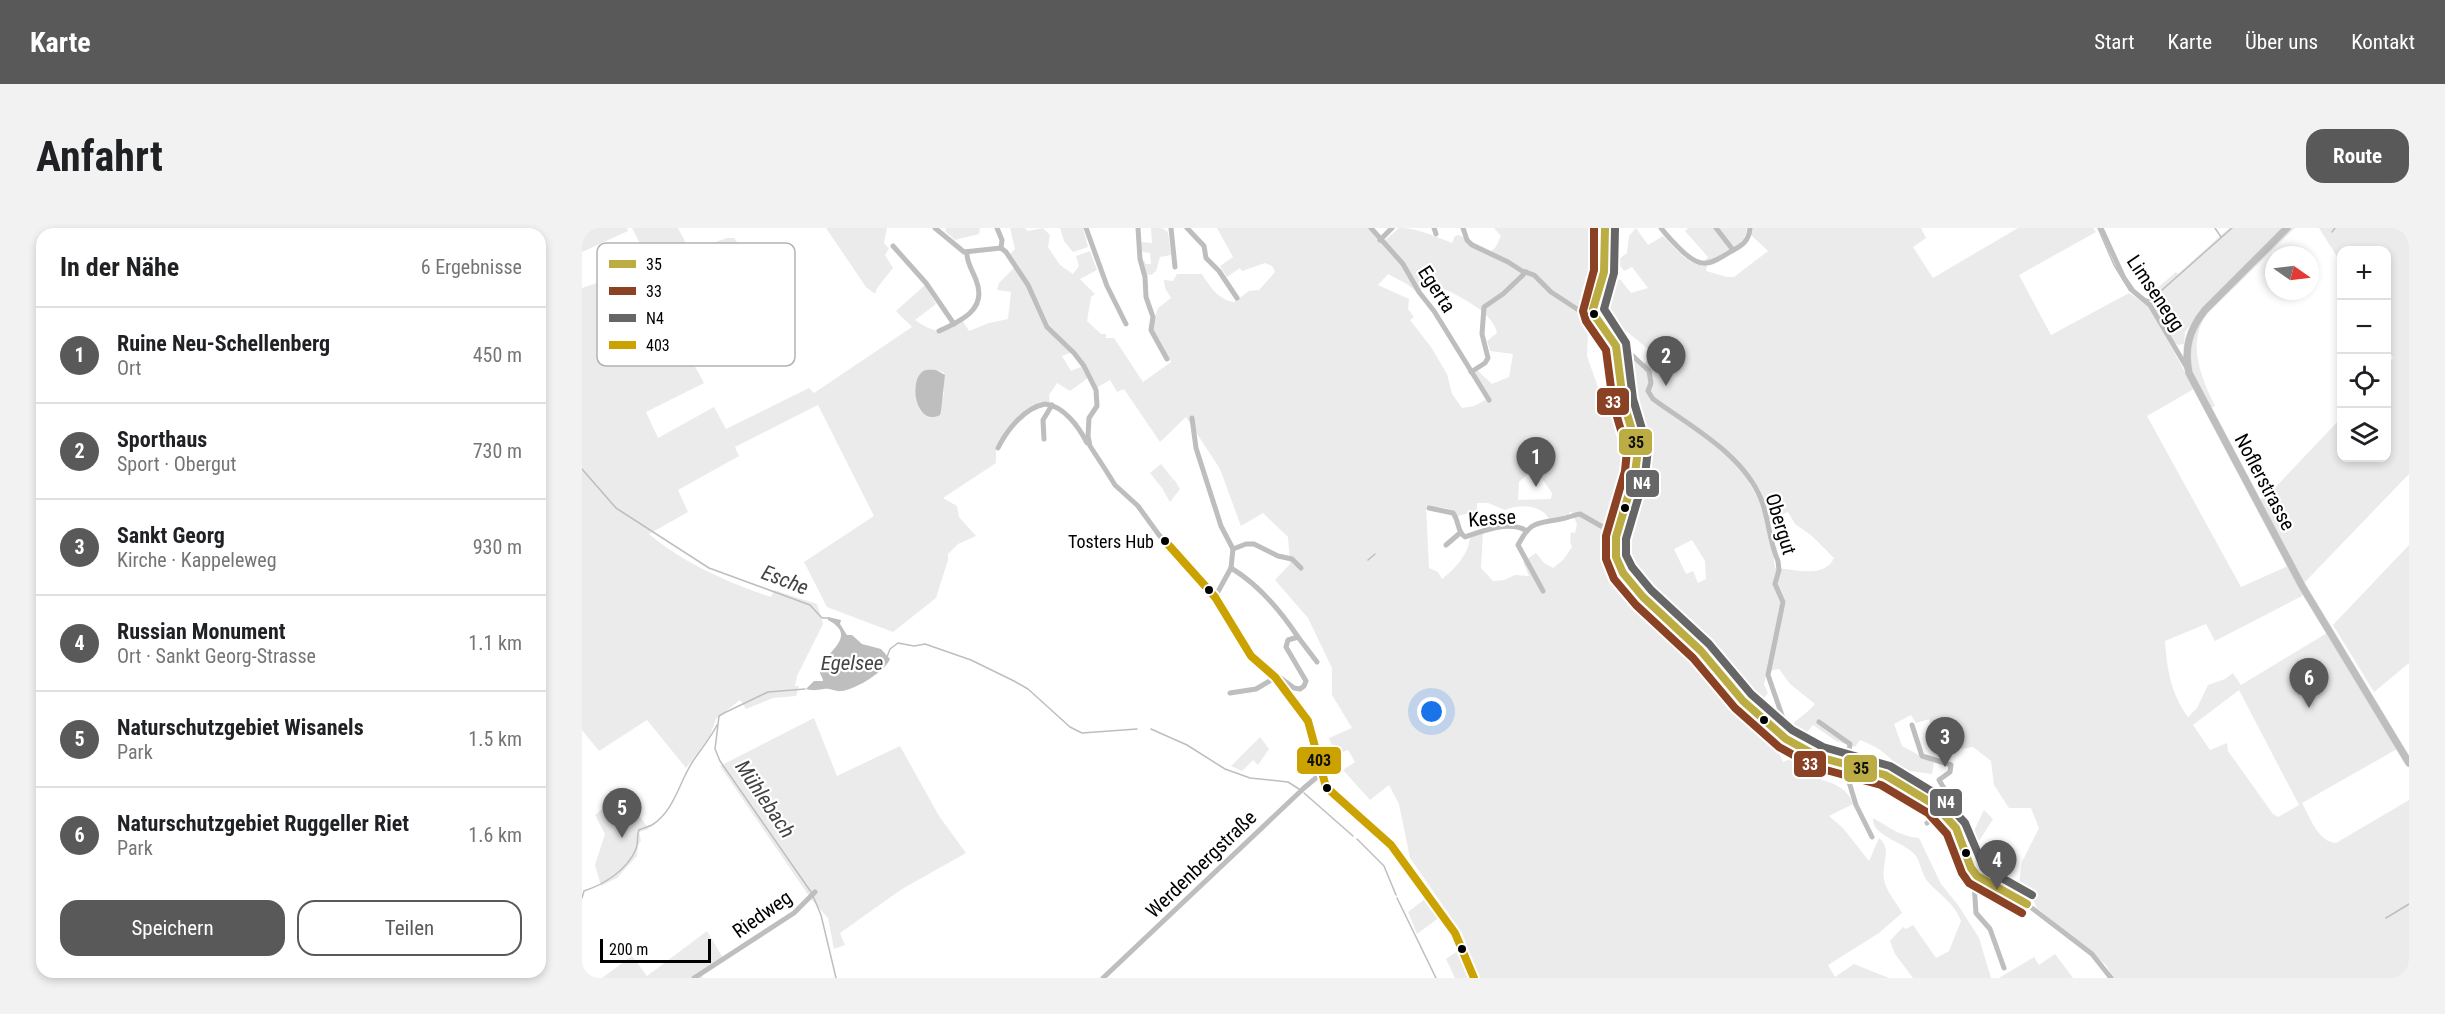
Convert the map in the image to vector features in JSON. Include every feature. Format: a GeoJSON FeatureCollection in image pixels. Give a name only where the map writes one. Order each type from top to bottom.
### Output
{"type":"FeatureCollection","features":[{"type":"Feature","properties":{"kind":"main road","name":"Noflerstrasse"},"geometry":{"type":"LineString","coordinates":[[2287,228],[2205,310],[2191,330],[2187,348],[2189,373],[2297,578],[2409,763]]}},
{"type":"Feature","properties":{"kind":"street"},"geometry":{"type":"LineString","coordinates":[[935,228],[967,252],[977,281],[979,296],[972,313],[939,331]]}},
{"type":"Feature","properties":{"kind":"street"},"geometry":{"type":"LineString","coordinates":[[997,228],[1002,240],[1001,248],[1016,265],[1028,285],[1047,327],[1074,353],[1084,366],[1096,390],[1097,405],[1089,418],[1088,426],[1090,446]]}},
{"type":"Feature","properties":{"kind":"street"},"geometry":{"type":"LineString","coordinates":[[1086,228],[1107,286],[1126,324]]}},
{"type":"Feature","properties":{"kind":"street"},"geometry":{"type":"LineString","coordinates":[[1138,228],[1146,297],[1153,317],[1151,330],[1167,359]]}},
{"type":"Feature","properties":{"kind":"street"},"geometry":{"type":"LineString","coordinates":[[1171,228],[1175,267]]}},
{"type":"Feature","properties":{"kind":"street"},"geometry":{"type":"LineString","coordinates":[[1187,228],[1204,246],[1206,258],[1219,271],[1237,298]]}},
{"type":"Feature","properties":{"kind":"street","name":"Egerta"},"geometry":{"type":"LineString","coordinates":[[1371,228],[1403,264],[1489,400]]}},
{"type":"Feature","properties":{"kind":"street"},"geometry":{"type":"LineString","coordinates":[[1380,240],[1392,228]]}},
{"type":"Feature","properties":{"kind":"street"},"geometry":{"type":"LineString","coordinates":[[1463,228],[1467,240],[1472,245],[1534,275],[1551,292],[1577,309],[1593,313]]}},
{"type":"Feature","properties":{"kind":"street"},"geometry":{"type":"LineString","coordinates":[[1605,228],[1605,262],[1593,305],[1593,313],[1616,345],[1623,401],[1638,450],[1632,484],[1618,530],[1616,557],[1629,582],[1686,636],[1743,701],[1780,734],[1808,753],[1885,775],[1913,790],[1945,814],[1956,828],[1971,868],[1977,876],[2020,899],[2092,954],[2110,978]]}},
{"type":"Feature","properties":{"kind":"street"},"geometry":{"type":"LineString","coordinates":[[1661,228],[1689,258],[1699,263],[1715,261],[1733,250],[1746,241],[1750,228]]}},
{"type":"Feature","properties":{"kind":"street"},"geometry":{"type":"LineString","coordinates":[[1716,228],[1733,250]]}},
{"type":"Feature","properties":{"kind":"street","name":"Limsenegg"},"geometry":{"type":"LineString","coordinates":[[2101,228],[2124,278],[2133,291],[2150,305],[2189,373]]}},
{"type":"Feature","properties":{"kind":"street"},"geometry":{"type":"LineString","coordinates":[[893,246],[926,283],[954,324]]}},
{"type":"Feature","properties":{"kind":"street"},"geometry":{"type":"LineString","coordinates":[[967,252],[1001,248]]}},
{"type":"Feature","properties":{"kind":"street"},"geometry":{"type":"LineString","coordinates":[[1472,372],[1488,358],[1482,334],[1484,307],[1503,294],[1526,272]]}},
{"type":"Feature","properties":{"kind":"street","name":"Obergut"},"geometry":{"type":"LineString","coordinates":[[1616,345],[1626,349],[1650,370],[1651,382],[1648,391],[1653,399],[1714,441],[1730,455],[1760,496],[1778,561],[1779,570],[1775,584],[1783,602],[1768,675],[1785,724],[1780,734]]}},
{"type":"Feature","properties":{"kind":"street"},"geometry":{"type":"LineString","coordinates":[[2174,346],[2187,348]]}},
{"type":"Feature","properties":{"kind":"street"},"geometry":{"type":"LineString","coordinates":[[998,448],[1012,426],[1026,413],[1040,405],[1052,405],[1081,430],[1087,444],[1115,485],[1138,506],[1159,536],[1215,597],[1251,656],[1275,677],[1308,721],[1323,776],[1330,792],[1391,845],[1405,862],[1455,933],[1474,978]]}},
{"type":"Feature","properties":{"kind":"street"},"geometry":{"type":"LineString","coordinates":[[1044,439],[1043,420],[1052,405]]}},
{"type":"Feature","properties":{"kind":"street"},"geometry":{"type":"LineString","coordinates":[[1192,418],[1196,448],[1221,526],[1233,549],[1231,568],[1215,597]]}},
{"type":"Feature","properties":{"kind":"street","name":"Kesse"},"geometry":{"type":"LineString","coordinates":[[1430,508],[1453,513],[1460,533],[1465,537],[1482,530],[1514,527],[1527,531]]}},
{"type":"Feature","properties":{"kind":"street"},"geometry":{"type":"LineString","coordinates":[[1543,591],[1519,550],[1519,543],[1527,531],[1538,522],[1580,514],[1601,526],[1618,530]]}},
{"type":"Feature","properties":{"kind":"street","name":"Kesse"},"geometry":{"type":"LineString","coordinates":[[1446,545],[1460,533]]}},
{"type":"Feature","properties":{"kind":"street"},"geometry":{"type":"LineString","coordinates":[[1233,549],[1239,545],[1254,544],[1278,556],[1292,559],[1302,568]]}},
{"type":"Feature","properties":{"kind":"street"},"geometry":{"type":"LineString","coordinates":[[1231,568],[1264,594],[1279,610],[1317,662]]}},
{"type":"Feature","properties":{"kind":"street"},"geometry":{"type":"LineString","coordinates":[[1230,693],[1256,689],[1278,676],[1294,687],[1300,689],[1304,686],[1305,681],[1286,647],[1288,640],[1298,636]]}},
{"type":"Feature","properties":{"kind":"street"},"geometry":{"type":"LineString","coordinates":[[1819,722],[1849,741],[1846,772],[1856,806],[1872,837]]}},
{"type":"Feature","properties":{"kind":"street"},"geometry":{"type":"LineString","coordinates":[[1912,725],[1922,756],[1951,765],[1950,772],[1939,780],[1950,798],[1945,814],[1927,823]]}},
{"type":"Feature","properties":{"kind":"street","name":"Werdenbergstraße"},"geometry":{"type":"LineString","coordinates":[[1103,978],[1304,788],[1317,777],[1323,776]]}},
{"type":"Feature","properties":{"kind":"street"},"geometry":{"type":"LineString","coordinates":[[1977,876],[1974,883],[1976,913],[1990,929],[2004,968]]}},
{"type":"Feature","properties":{"kind":"street","name":"Riedweg"},"geometry":{"type":"LineString","coordinates":[[694,978],[777,925],[801,907],[813,894]]}},
{"type":"Feature","properties":{"kind":"shaded area"},"geometry":{"type":"Polygon","coordinates":[[[582,228],[627,228],[628,231],[597,243],[597,245],[582,252],[582,228]]]}},
{"type":"Feature","properties":{"kind":"shaded area"},"geometry":{"type":"Polygon","coordinates":[[[632,228],[678,228],[686,243],[640,243],[632,228]]]}},
{"type":"Feature","properties":{"kind":"shaded area"},"geometry":{"type":"Polygon","coordinates":[[[826,228],[887,228],[884,243],[889,249],[885,255],[893,268],[875,294],[866,287],[826,228]]]}},
{"type":"Feature","properties":{"kind":"shaded area"},"geometry":{"type":"Polygon","coordinates":[[[946,228],[980,228],[979,234],[955,240],[945,231],[946,228]]]}},
{"type":"Feature","properties":{"kind":"shaded area"},"geometry":{"type":"Polygon","coordinates":[[[1010,228],[1025,228],[1028,231],[1043,228],[1050,235],[1048,247],[1060,265],[1073,274],[1079,266],[1076,256],[1090,251],[1097,270],[1080,279],[1095,294],[1091,297],[1087,321],[1101,334],[1106,334],[1106,338],[1114,338],[1143,382],[1171,362],[1152,327],[1158,308],[1171,298],[1165,288],[1164,280],[1173,281],[1177,274],[1202,274],[1219,296],[1234,302],[1249,291],[1259,290],[1275,272],[1272,266],[1265,263],[1242,271],[1240,268],[1227,277],[1220,266],[1233,257],[1217,228],[1368,228],[1378,240],[1384,241],[1399,228],[1406,228],[1452,243],[1455,236],[1459,235],[1491,251],[1501,236],[1494,228],[1592,228],[1600,256],[1598,272],[1611,286],[1620,279],[1631,293],[1648,288],[1632,267],[1624,271],[1616,261],[1627,253],[1629,236],[1636,228],[1648,245],[1663,236],[1688,260],[1707,266],[1706,271],[1734,277],[1768,251],[1751,235],[1751,228],[1921,228],[1926,238],[1913,247],[1933,278],[2018,228],[2093,228],[2096,232],[2019,275],[2051,335],[2129,293],[2150,307],[2194,389],[2147,416],[2241,587],[2288,566],[2304,595],[2215,641],[2206,624],[2165,641],[2174,690],[2188,717],[2197,708],[2208,685],[2225,679],[2233,673],[2241,685],[2327,633],[2397,749],[2302,803],[2319,834],[2330,842],[2336,843],[2409,800],[2409,974],[2402,978],[2113,978],[2106,965],[2037,908],[2030,894],[2018,890],[2022,862],[2039,828],[2031,808],[2009,808],[1994,785],[1991,761],[1973,747],[1953,750],[1951,731],[1949,759],[1937,757],[1929,719],[1916,723],[1911,715],[1894,724],[1902,746],[1934,763],[1932,774],[1901,770],[1873,746],[1860,740],[1855,747],[1836,741],[1813,725],[1799,742],[1786,734],[1791,726],[1815,704],[1790,684],[1779,669],[1767,671],[1764,685],[1768,693],[1757,708],[1726,677],[1737,697],[1788,743],[1779,753],[1783,762],[1790,759],[1810,775],[1834,784],[1848,794],[1853,804],[1829,816],[1843,828],[1869,861],[1879,838],[1883,843],[1886,852],[1883,873],[1885,883],[1902,913],[1879,933],[1828,965],[1835,977],[1854,964],[1889,978],[1479,978],[1462,933],[1410,858],[1399,804],[1389,785],[1370,800],[1343,770],[1355,762],[1348,750],[1336,755],[1329,738],[1352,728],[1332,695],[1332,668],[1308,618],[1275,580],[1290,564],[1288,537],[1263,513],[1241,526],[1220,469],[1186,417],[1160,442],[1124,389],[1117,392],[1110,380],[1096,388],[1085,366],[1050,327],[1038,301],[1040,317],[1072,352],[1062,356],[1071,371],[1083,366],[1088,378],[1070,391],[1057,383],[1049,395],[1050,403],[1026,412],[996,446],[996,463],[943,498],[957,506],[959,517],[976,536],[958,544],[948,554],[936,598],[893,632],[827,607],[804,562],[874,516],[818,405],[735,447],[739,456],[678,490],[688,512],[649,534],[691,563],[739,585],[771,597],[774,590],[817,604],[823,624],[797,676],[795,686],[799,686],[796,696],[773,698],[746,709],[740,700],[716,719],[710,736],[686,768],[647,720],[599,751],[582,730],[582,288],[597,283],[597,366],[695,366],[704,383],[646,412],[658,438],[714,407],[726,429],[809,388],[814,393],[912,327],[896,311],[925,285],[936,304],[915,320],[926,327],[940,332],[962,320],[969,331],[1008,319],[1011,292],[997,290],[999,283],[1015,267],[1009,255],[1015,249],[1010,228]],[[1388,274],[1378,285],[1409,299],[1408,309],[1414,317],[1410,320],[1431,347],[1447,374],[1452,394],[1462,408],[1474,406],[1489,398],[1475,373],[1477,370],[1492,384],[1509,377],[1513,354],[1490,351],[1487,341],[1497,333],[1488,317],[1479,309],[1447,290],[1428,283],[1418,293],[1388,274]],[[1589,310],[1587,356],[1602,399],[1606,402],[1620,397],[1632,437],[1634,461],[1615,530],[1613,546],[1616,561],[1625,577],[1641,592],[1620,558],[1619,543],[1639,453],[1642,452],[1624,395],[1620,350],[1623,349],[1644,364],[1653,353],[1626,331],[1618,341],[1603,320],[1603,315],[1589,310]],[[936,370],[922,374],[916,385],[916,398],[921,412],[941,402],[944,394],[944,373],[936,370]],[[1534,467],[1519,482],[1518,500],[1551,499],[1552,493],[1534,467]],[[1751,480],[1749,483],[1760,503],[1767,524],[1775,568],[1816,571],[1830,564],[1834,558],[1812,536],[1795,524],[1788,512],[1769,519],[1760,490],[1751,480]],[[1477,503],[1477,511],[1458,516],[1452,510],[1426,506],[1429,568],[1438,572],[1442,579],[1460,561],[1467,550],[1470,538],[1483,532],[1481,568],[1493,581],[1504,580],[1515,575],[1529,576],[1523,562],[1536,553],[1544,563],[1553,568],[1563,560],[1572,547],[1571,532],[1575,533],[1577,524],[1571,511],[1568,515],[1549,519],[1541,510],[1535,508],[1523,506],[1505,510],[1488,503],[1477,503]],[[1692,540],[1674,549],[1686,574],[1693,571],[1698,583],[1706,579],[1705,561],[1692,540]],[[2239,690],[2193,725],[2210,750],[2227,743],[2228,751],[2273,814],[2278,817],[2299,805],[2239,690]]]}},
{"type":"Feature","properties":{"kind":"shaded area"},"geometry":{"type":"Polygon","coordinates":[[[1060,228],[1083,228],[1088,247],[1073,252],[1064,241],[1060,228]]]}},
{"type":"Feature","properties":{"kind":"shaded area"},"geometry":{"type":"Polygon","coordinates":[[[1151,228],[1162,228],[1168,232],[1171,255],[1160,257],[1156,271],[1151,275],[1146,274],[1143,259],[1146,264],[1151,264],[1150,253],[1143,252],[1141,249],[1142,242],[1152,243],[1151,228]]]}},
{"type":"Feature","properties":{"kind":"shaded area"},"geometry":{"type":"Polygon","coordinates":[[[1688,228],[1747,228],[1742,241],[1731,251],[1703,262],[1708,257],[1685,231],[1688,228]]]}},
{"type":"Feature","properties":{"kind":"shaded area"},"geometry":{"type":"Polygon","coordinates":[[[2229,228],[2283,228],[2208,302],[2185,332],[2184,344],[2178,345],[2148,296],[2176,272],[2178,274],[2229,228]]]}},
{"type":"Feature","properties":{"kind":"shaded area"},"geometry":{"type":"Polygon","coordinates":[[[2289,228],[2295,228],[2277,246],[2271,246],[2289,228]]]}},
{"type":"Feature","properties":{"kind":"shaded area"},"geometry":{"type":"Polygon","coordinates":[[[2319,228],[2409,228],[2409,474],[2304,583],[2259,500],[2269,494],[2337,422],[2337,462],[2391,462],[2391,360],[2393,358],[2391,354],[2391,246],[2337,246],[2337,257],[2319,228]]]}},
{"type":"Feature","properties":{"kind":"shaded area"},"geometry":{"type":"Polygon","coordinates":[[[727,238],[734,238],[737,242],[713,243],[727,238]]]}},
{"type":"Feature","properties":{"kind":"shaded area"},"geometry":{"type":"Polygon","coordinates":[[[2265,253],[2265,257],[2206,315],[2200,326],[2197,338],[2198,361],[2215,406],[2210,408],[2193,377],[2190,364],[2190,345],[2198,321],[2265,253]]]}},
{"type":"Feature","properties":{"kind":"shaded area"},"geometry":{"type":"Polygon","coordinates":[[[1161,464],[1173,479],[1167,484],[1174,479],[1180,489],[1170,502],[1150,473],[1161,464]]]}},
{"type":"Feature","properties":{"kind":"shaded area"},"geometry":{"type":"Polygon","coordinates":[[[2409,545],[2409,663],[2374,692],[2333,625],[2409,545]]]}},
{"type":"Feature","properties":{"kind":"shaded area"},"geometry":{"type":"Polygon","coordinates":[[[814,718],[837,776],[900,746],[939,816],[966,853],[902,889],[840,933],[845,945],[834,949],[828,918],[811,899],[720,766],[814,718]]]}},
{"type":"Feature","properties":{"kind":"shaded area"},"geometry":{"type":"Polygon","coordinates":[[[1260,737],[1269,749],[1258,765],[1253,760],[1242,771],[1231,766],[1260,737]]]}},
{"type":"Feature","properties":{"kind":"shaded area"},"geometry":{"type":"Polygon","coordinates":[[[622,793],[649,829],[639,832],[641,841],[638,845],[637,856],[617,878],[601,886],[595,865],[605,834],[595,815],[622,793]]]}},
{"type":"Feature","properties":{"kind":"shaded area"},"geometry":{"type":"Polygon","coordinates":[[[1984,810],[1993,819],[1979,841],[1972,835],[1984,810]]]}},
{"type":"Feature","properties":{"kind":"shaded area"},"geometry":{"type":"Polygon","coordinates":[[[1873,818],[1900,833],[1919,838],[1941,884],[1958,905],[1979,938],[1991,978],[1913,978],[1895,954],[1890,941],[1903,927],[1906,929],[1913,925],[1936,958],[1949,951],[1961,921],[1951,905],[1926,879],[1916,856],[1877,829],[1873,818]]]}},
{"type":"Feature","properties":{"kind":"shaded area"},"geometry":{"type":"Polygon","coordinates":[[[1425,899],[1440,917],[1417,934],[1408,912],[1425,899]]]}},
{"type":"Feature","properties":{"kind":"shaded area"},"geometry":{"type":"Polygon","coordinates":[[[707,931],[723,958],[702,976],[703,978],[602,978],[632,956],[647,976],[707,931]]]}},
{"type":"Feature","properties":{"kind":"shaded area"},"geometry":{"type":"Polygon","coordinates":[[[1459,950],[1471,978],[1455,978],[1446,959],[1459,950]]]}},
{"type":"Feature","properties":{"kind":"shaded area"},"geometry":{"type":"Polygon","coordinates":[[[2055,954],[2073,978],[1999,978],[2034,957],[2039,965],[2055,954]]]}},
{"type":"Feature","properties":{"kind":"water"},"geometry":{"type":"Polygon","coordinates":[[[936,370],[945,375],[940,415],[932,417],[921,410],[915,394],[918,378],[922,372],[936,370]]]}},
{"type":"Feature","properties":{"kind":"water","name":"Egelsee"},"geometry":{"type":"Polygon","coordinates":[[[828,617],[841,620],[840,624],[847,635],[852,635],[862,644],[881,649],[890,659],[870,679],[848,690],[806,689],[814,681],[823,681],[820,673],[821,666],[840,640],[841,633],[828,620],[828,617]]]}},
{"type":"Feature","properties":{"kind":"waterway"},"geometry":{"type":"LineString","coordinates":[[2098,228],[2114,265],[2130,291]]}},
{"type":"Feature","properties":{"kind":"waterway"},"geometry":{"type":"LineString","coordinates":[[2215,228],[2221,237]]}},
{"type":"Feature","properties":{"kind":"waterway"},"geometry":{"type":"LineString","coordinates":[[2146,299],[2153,298],[2232,228]]}},
{"type":"Feature","properties":{"kind":"waterway"},"geometry":{"type":"LineString","coordinates":[[2332,232],[2335,228]]}},
{"type":"Feature","properties":{"kind":"waterway","name":"Esche"},"geometry":{"type":"LineString","coordinates":[[582,469],[616,508],[709,568],[810,605],[822,618],[829,618]]}},
{"type":"Feature","properties":{"kind":"waterway"},"geometry":{"type":"LineString","coordinates":[[1368,560],[1375,554]]}},
{"type":"Feature","properties":{"kind":"waterway","name":"Esche"},"geometry":{"type":"LineString","coordinates":[[887,657],[890,649],[898,643],[914,646],[925,644],[971,660],[1014,681],[1028,689],[1070,727],[1082,733],[1137,729]]}},
{"type":"Feature","properties":{"kind":"waterway","name":"Mühlebach"},"geometry":{"type":"LineString","coordinates":[[805,689],[768,692],[719,716],[715,749],[720,761],[811,892]]}},
{"type":"Feature","properties":{"kind":"waterway"},"geometry":{"type":"LineString","coordinates":[[582,898],[584,891],[607,880],[621,870],[632,857],[636,849],[639,830],[652,825],[666,812],[688,769],[717,725]]}},
{"type":"Feature","properties":{"kind":"waterway","name":"Esche"},"geometry":{"type":"LineString","coordinates":[[1151,729],[1187,745],[1225,769],[1250,778],[1288,782],[1299,789]]}},
{"type":"Feature","properties":{"kind":"waterway","name":"Esche"},"geometry":{"type":"LineString","coordinates":[[1304,793],[1353,836]]}},
{"type":"Feature","properties":{"kind":"waterway","name":"Esche"},"geometry":{"type":"LineString","coordinates":[[1357,839],[1384,866],[1396,895]]}},
{"type":"Feature","properties":{"kind":"waterway","name":"Mühlebach"},"geometry":{"type":"LineString","coordinates":[[813,896],[821,915],[836,978]]}},
{"type":"Feature","properties":{"kind":"waterway","name":"Esche"},"geometry":{"type":"LineString","coordinates":[[1397,898],[1436,978]]}},
{"type":"Feature","properties":{"kind":"waterway"},"geometry":{"type":"LineString","coordinates":[[2386,918],[2409,904]]}},
{"type":"Feature","properties":{"kind":"transit line","name":"33"},"geometry":{"type":"LineString","coordinates":[[1594,228],[1594,270],[1583,311],[1586,321],[1606,350],[1613,403],[1627,451],[1625,471],[1606,536],[1606,559],[1614,579],[1636,605],[1693,658],[1735,708],[1779,747],[1815,767],[1881,785],[1928,813],[1947,834],[1962,873],[1969,883],[2022,913]]}},
{"type":"Feature","properties":{"kind":"transit line","name":"35"},"geometry":{"type":"LineString","coordinates":[[1605,228],[1604,272],[1593,309],[1595,316],[1616,346],[1623,401],[1638,450],[1635,473],[1616,537],[1616,557],[1623,573],[1643,597],[1701,651],[1743,701],[1786,739],[1819,757],[1885,775],[1935,805],[1956,828],[1971,868],[1977,876],[2027,904]]}},
{"type":"Feature","properties":{"kind":"transit line","name":"N4"},"geometry":{"type":"LineString","coordinates":[[1615,228],[1614,273],[1604,309],[1626,343],[1633,399],[1648,449],[1645,475],[1626,539],[1626,555],[1632,567],[1651,590],[1709,644],[1751,694],[1792,730],[1823,747],[1890,766],[1941,797],[1965,823],[1984,868],[2032,895]]}},
{"type":"Feature","properties":{"kind":"transit line","name":"403"},"geometry":{"type":"LineString","coordinates":[[1165,541],[1215,597],[1251,656],[1275,677],[1308,721],[1326,787],[1391,845],[1455,933],[1474,978]]}},
{"type":"Feature","properties":{"kind":"place","name":"Sporthaus"},"geometry":{"type":"Point","coordinates":[1666,386]}},
{"type":"Feature","properties":{"kind":"place","name":"Ruine Neu-Schellenberg"},"geometry":{"type":"Point","coordinates":[1536,487]}},
{"type":"Feature","properties":{"kind":"place","name":"Tosters Hub"},"geometry":{"type":"Point","coordinates":[1165,541]}},
{"type":"Feature","properties":{"kind":"place","name":"Naturschutzgebiet Ruggeller Riet"},"geometry":{"type":"Point","coordinates":[2309,708]}},
{"type":"Feature","properties":{"kind":"place","name":"Sankt Georg"},"geometry":{"type":"Point","coordinates":[1945,767]}},
{"type":"Feature","properties":{"kind":"place","name":"Naturschutzgebiet Wisanels"},"geometry":{"type":"Point","coordinates":[622,838]}},
{"type":"Feature","properties":{"kind":"place","name":"Russian Monument"},"geometry":{"type":"Point","coordinates":[1997,890]}}]}
